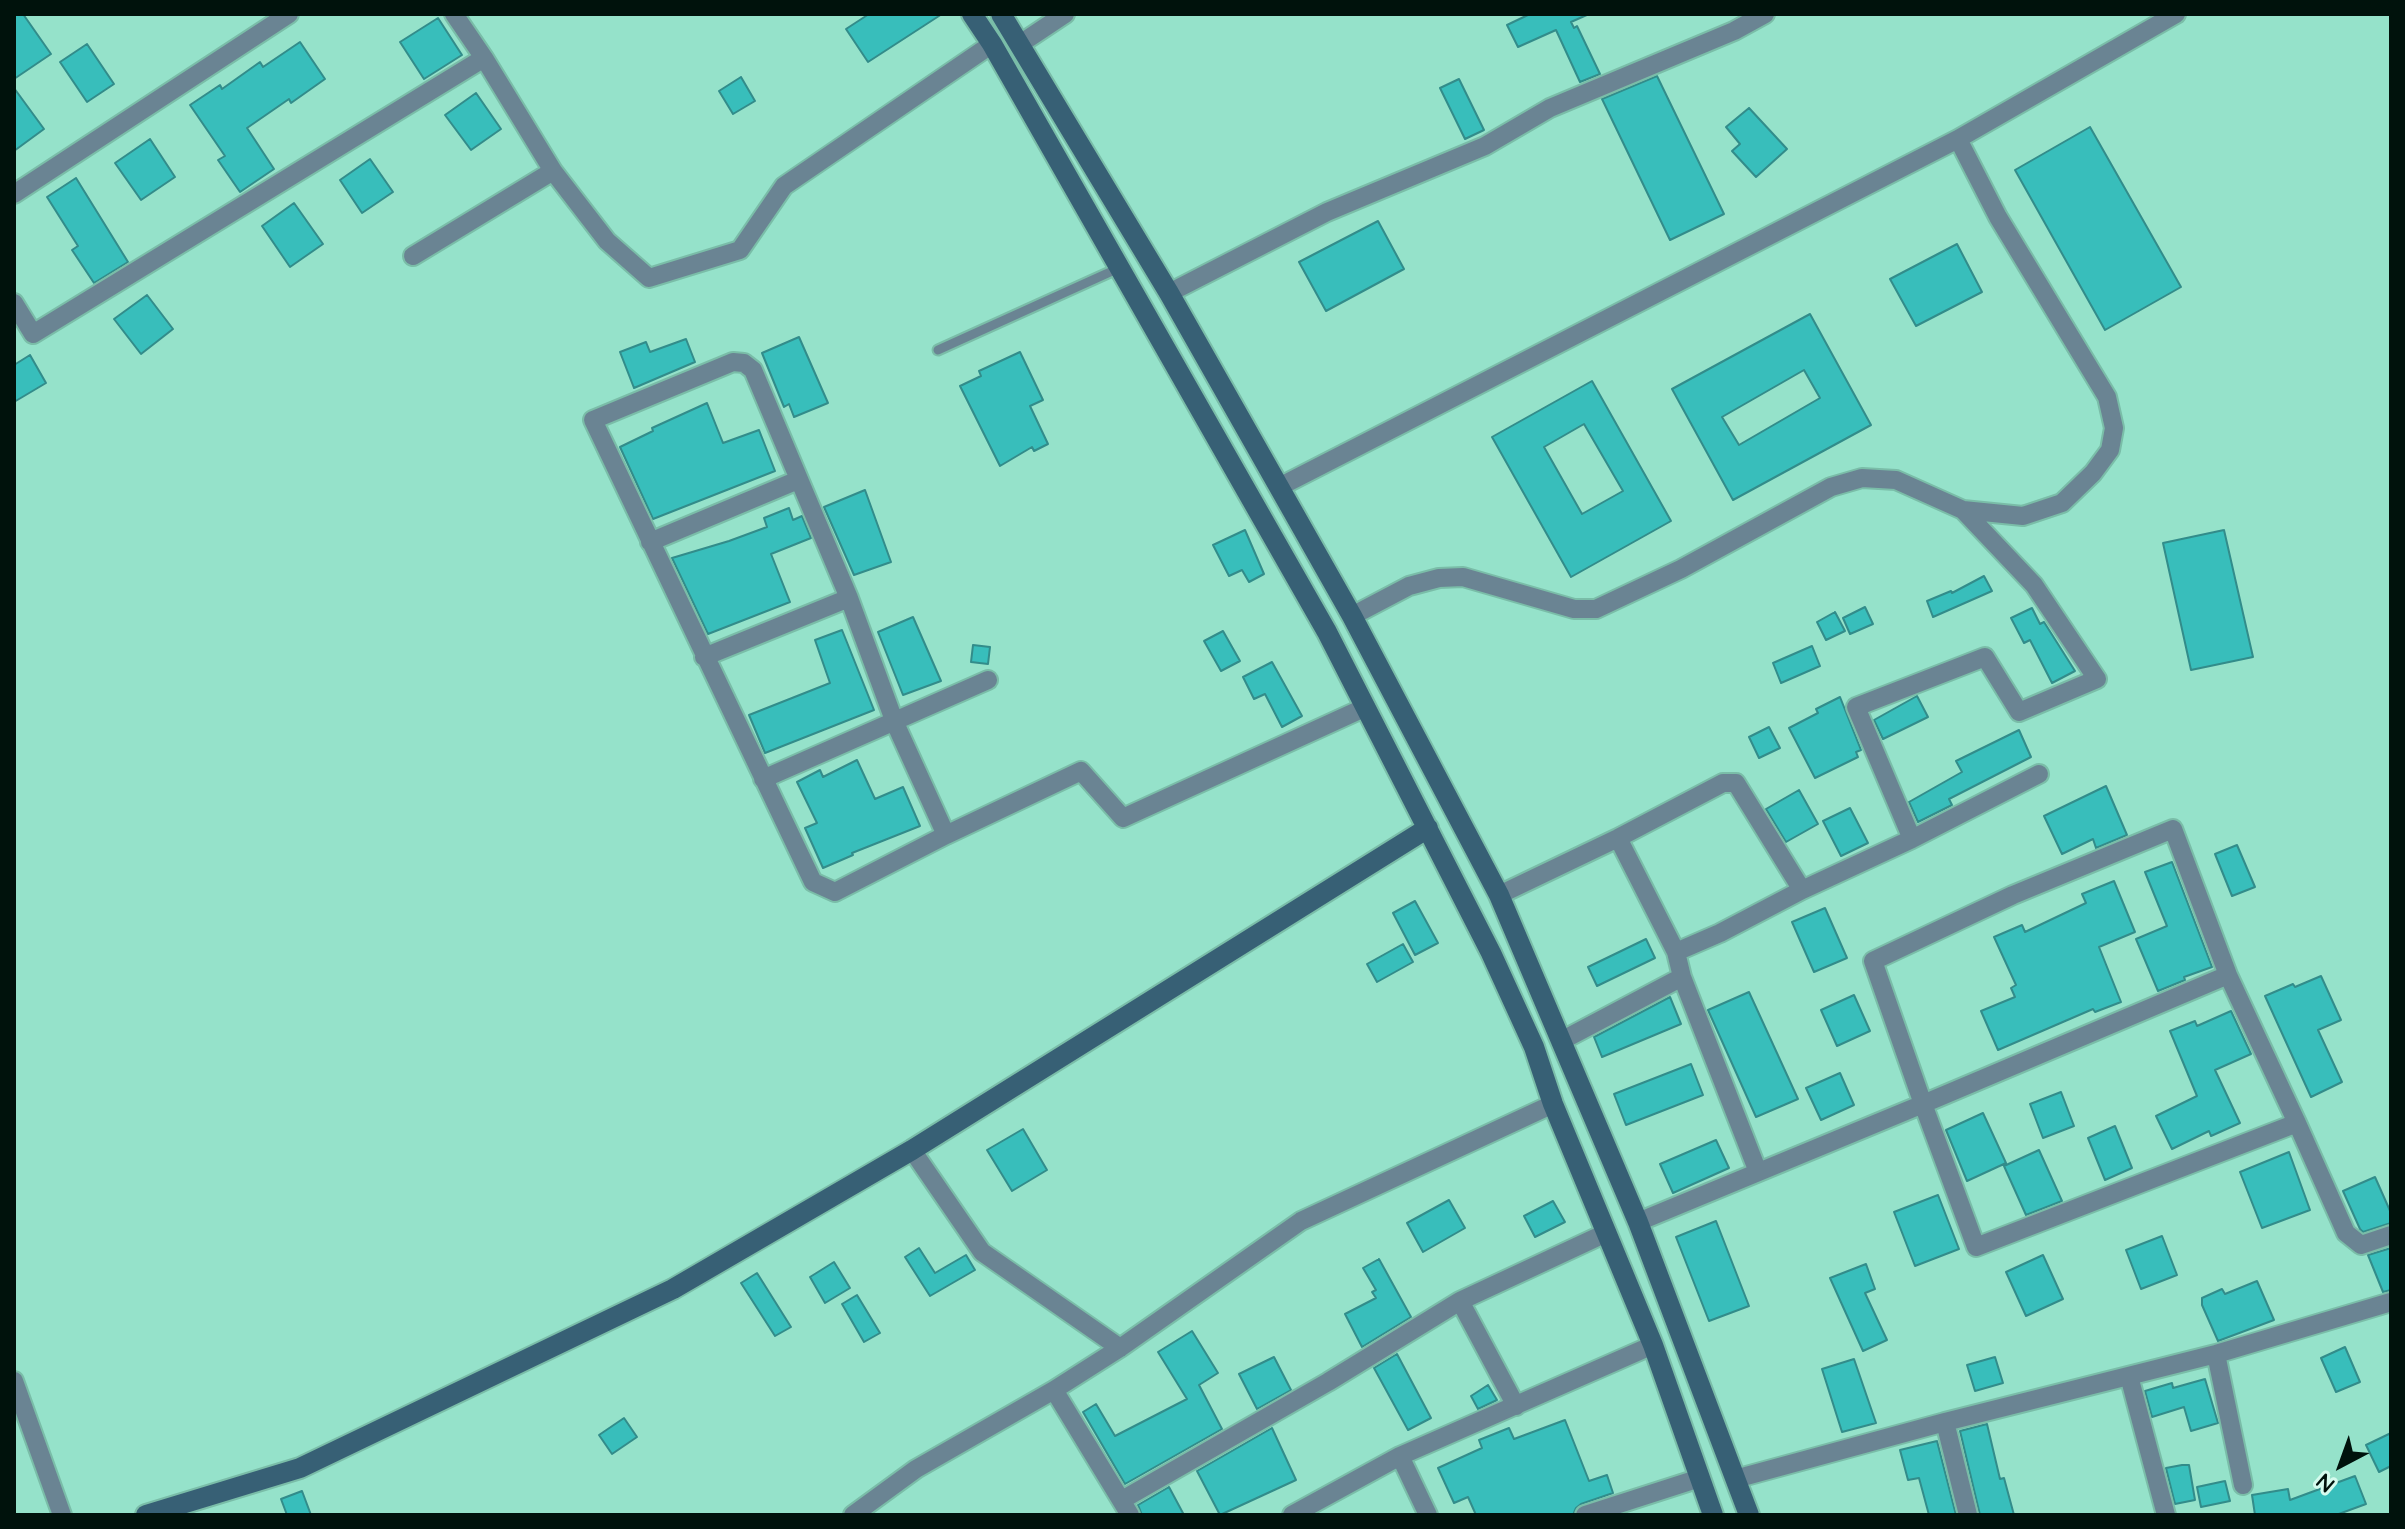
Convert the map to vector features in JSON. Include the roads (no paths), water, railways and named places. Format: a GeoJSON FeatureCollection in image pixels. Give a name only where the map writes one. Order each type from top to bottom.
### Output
{"type":"FeatureCollection","features":[{"type":"Feature","properties":{"kind":"main road"},"geometry":{"type":"LineString","coordinates":[[972,14],[1319,618],[1428,828],[1521,1020],[1653,1345],[1713,1515]]}},
{"type":"Feature","properties":{"kind":"main road"},"geometry":{"type":"LineString","coordinates":[[1001,14],[1169,293],[1352,616],[1499,895],[1638,1222],[1749,1515]]}},
{"type":"Feature","properties":{"kind":"main road"},"geometry":{"type":"LineString","coordinates":[[146,1515],[300,1468],[673,1289],[912,1150],[1428,828]]}},
{"type":"Feature","properties":{"kind":"street"},"geometry":{"type":"LineString","coordinates":[[14,194],[289,14]]}},
{"type":"Feature","properties":{"kind":"street"},"geometry":{"type":"LineString","coordinates":[[454,14],[553,171],[607,241],[649,278],[740,250],[784,186],[992,44]]}},
{"type":"Feature","properties":{"kind":"street"},"geometry":{"type":"LineString","coordinates":[[1020,44],[1065,14]]}},
{"type":"Feature","properties":{"kind":"street"},"geometry":{"type":"LineString","coordinates":[[1169,293],[1327,212],[1485,146],[1550,108],[1734,31],[1765,14]]}},
{"type":"Feature","properties":{"kind":"street"},"geometry":{"type":"LineString","coordinates":[[1279,487],[1958,139],[2176,14]]}},
{"type":"Feature","properties":{"kind":"street"},"geometry":{"type":"LineString","coordinates":[[14,303],[33,334],[484,58]]}},
{"type":"Feature","properties":{"kind":"street"},"geometry":{"type":"LineString","coordinates":[[1352,616],[1409,586],[1439,578],[1463,577],[1574,609],[1596,609],[1681,569],[1831,487],[1862,478],[1896,480],[1963,510],[2023,516],[2062,503],[2093,473],[2110,450],[2114,428],[2107,397],[1998,217],[1958,139]]}},
{"type":"Feature","properties":{"kind":"street"},"geometry":{"type":"LineString","coordinates":[[413,256],[553,171]]}},
{"type":"Feature","properties":{"kind":"street"},"geometry":{"type":"LineString","coordinates":[[946,835],[895,723],[849,598],[753,370],[744,363],[733,362],[593,420],[813,882],[835,892],[1081,771],[1123,818],[1366,707]]}},
{"type":"Feature","properties":{"kind":"street"},"geometry":{"type":"LineString","coordinates":[[650,542],[798,480]]}},
{"type":"Feature","properties":{"kind":"street"},"geometry":{"type":"LineString","coordinates":[[1912,839],[1856,707],[1985,657],[2019,712],[2097,679],[2034,585],[1963,510]]}},
{"type":"Feature","properties":{"kind":"street"},"geometry":{"type":"LineString","coordinates":[[704,657],[849,598]]}},
{"type":"Feature","properties":{"kind":"street"},"geometry":{"type":"LineString","coordinates":[[763,779],[988,680]]}},
{"type":"Feature","properties":{"kind":"street"},"geometry":{"type":"LineString","coordinates":[[1676,952],[1912,839],[2039,774]]}},
{"type":"Feature","properties":{"kind":"street"},"geometry":{"type":"LineString","coordinates":[[1499,895],[1723,783],[1736,783],[1802,890]]}},
{"type":"Feature","properties":{"kind":"street"},"geometry":{"type":"LineString","coordinates":[[2297,1123],[1976,1247],[1873,961],[2013,895],[2173,829],[2228,975],[2297,1123],[2346,1233],[2361,1245],[2391,1235]]}},
{"type":"Feature","properties":{"kind":"street"},"geometry":{"type":"LineString","coordinates":[[1618,838],[1676,952],[1682,977],[1758,1172]]}},
{"type":"Feature","properties":{"kind":"street"},"geometry":{"type":"LineString","coordinates":[[1638,1222],[2228,975]]}},
{"type":"Feature","properties":{"kind":"street"},"geometry":{"type":"LineString","coordinates":[[1561,1041],[1682,977]]}},
{"type":"Feature","properties":{"kind":"street"},"geometry":{"type":"LineString","coordinates":[[853,1515],[916,1469],[1054,1390],[1120,1348],[1301,1221],[1553,1104]]}},
{"type":"Feature","properties":{"kind":"street"},"geometry":{"type":"LineString","coordinates":[[912,1150],[982,1252],[1120,1348]]}},
{"type":"Feature","properties":{"kind":"street"},"geometry":{"type":"LineString","coordinates":[[1054,1390],[1126,1508],[1460,1301],[1606,1233]]}},
{"type":"Feature","properties":{"kind":"street"},"geometry":{"type":"LineString","coordinates":[[1460,1301],[1516,1406]]}},
{"type":"Feature","properties":{"kind":"street"},"geometry":{"type":"LineString","coordinates":[[1735,1479],[2216,1354],[2391,1302]]}},
{"type":"Feature","properties":{"kind":"street"},"geometry":{"type":"LineString","coordinates":[[1292,1515],[1400,1456],[1653,1345]]}},
{"type":"Feature","properties":{"kind":"street"},"geometry":{"type":"LineString","coordinates":[[2216,1354],[2243,1485]]}},
{"type":"Feature","properties":{"kind":"street"},"geometry":{"type":"LineString","coordinates":[[2129,1376],[2166,1515]]}},
{"type":"Feature","properties":{"kind":"street"},"geometry":{"type":"LineString","coordinates":[[14,1381],[62,1515]]}},
{"type":"Feature","properties":{"kind":"street"},"geometry":{"type":"LineString","coordinates":[[1945,1422],[1968,1515]]}},
{"type":"Feature","properties":{"kind":"street"},"geometry":{"type":"LineString","coordinates":[[1400,1456],[1428,1515]]}},
{"type":"Feature","properties":{"kind":"street"},"geometry":{"type":"LineString","coordinates":[[1585,1515],[1700,1478]]}},
{"type":"Feature","properties":{"kind":"lane"},"geometry":{"type":"LineString","coordinates":[[938,350],[1119,268]]}}]}
